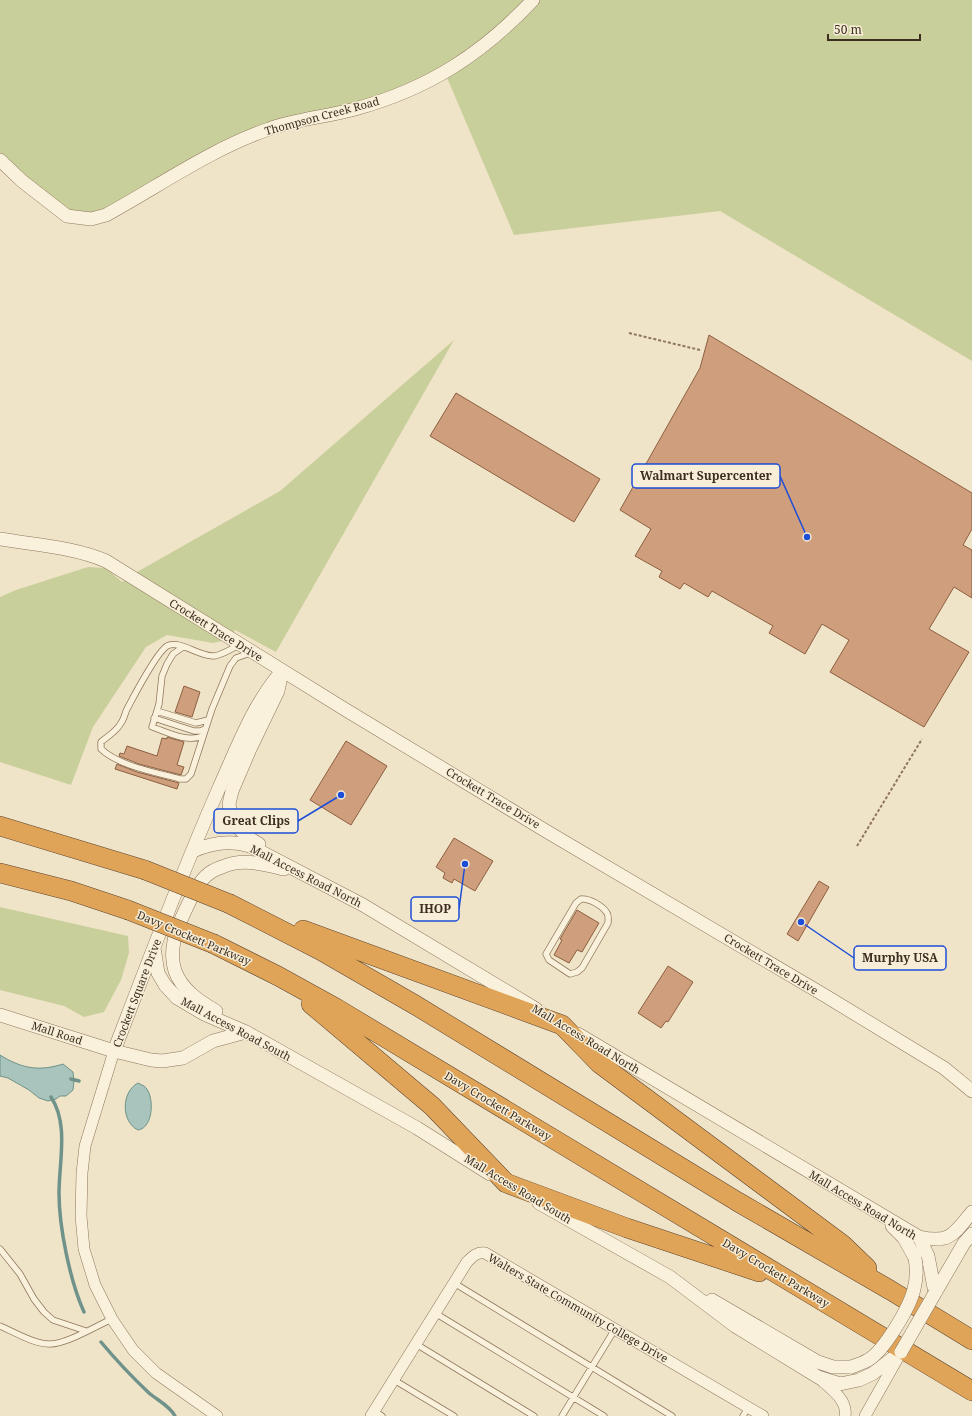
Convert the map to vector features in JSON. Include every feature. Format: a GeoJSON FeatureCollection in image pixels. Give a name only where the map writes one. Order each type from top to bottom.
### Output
{"type":"FeatureCollection","features":[{"type":"Feature","properties":{"kind":"highway"},"geometry":{"type":"LineString","coordinates":[[0,826],[145,870],[230,904],[562,1025],[600,1064],[842,1244],[890,1290]]}},
{"type":"Feature","properties":{"kind":"highway","name":"Davy Crockett Parkway"},"geometry":{"type":"LineString","coordinates":[[0,873],[71,891],[128,910],[214,944],[278,976],[398,1045],[972,1391]]}},
{"type":"Feature","properties":{"kind":"highway"},"geometry":{"type":"LineString","coordinates":[[230,904],[320,950],[417,1006],[738,1202],[890,1290],[972,1340]]}},
{"type":"Feature","properties":{"kind":"highway"},"geometry":{"type":"LineString","coordinates":[[278,976],[432,1106],[506,1183],[627,1228],[791,1282]]}},
{"type":"Feature","properties":{"kind":"street","name":"Thompson Creek Road"},"geometry":{"type":"LineString","coordinates":[[0,160],[22,181],[66,216],[91,219],[106,215],[196,164],[270,128],[379,102],[411,90],[445,72],[485,45],[504,29],[533,0]]}},
{"type":"Feature","properties":{"kind":"street","name":"Crockett Trace Drive"},"geometry":{"type":"LineString","coordinates":[[0,539],[64,550],[96,557],[106,561],[252,653],[551,834],[824,995],[944,1068],[972,1091]]}},
{"type":"Feature","properties":{"kind":"street","name":"Crockett Square Drive"},"geometry":{"type":"LineString","coordinates":[[218,1416],[156,1373],[133,1350],[112,1319],[95,1286],[84,1250],[80,1216],[82,1173],[85,1146],[114,1051],[154,948],[204,823],[234,754],[269,686],[282,671]]}},
{"type":"Feature","properties":{"kind":"street"},"geometry":{"type":"LineString","coordinates":[[282,671],[278,691],[250,749],[232,791],[229,804],[231,816],[236,826],[242,832],[306,874]]}},
{"type":"Feature","properties":{"kind":"street","name":"Mall Access Road North"},"geometry":{"type":"LineString","coordinates":[[193,851],[213,844],[230,842],[242,843],[250,846],[363,905],[432,945],[562,1025],[919,1237],[928,1256],[935,1293]]}},
{"type":"Feature","properties":{"kind":"street"},"geometry":{"type":"LineString","coordinates":[[246,1032],[226,1016],[204,1005],[188,991],[179,980],[175,971],[173,958],[174,940],[188,904],[205,876],[212,871],[233,863],[244,861],[306,874]]}},
{"type":"Feature","properties":{"kind":"street","name":"Mall Access Road South"},"geometry":{"type":"LineString","coordinates":[[154,948],[158,973],[165,985],[177,998],[204,1014],[246,1032],[417,1128],[506,1183],[670,1277],[735,1326],[818,1377],[840,1384],[859,1380],[872,1374],[901,1352]]}},
{"type":"Feature","properties":{"kind":"street","name":"Mall Road"},"geometry":{"type":"LineString","coordinates":[[0,1015],[114,1051],[151,1060],[171,1061],[183,1058],[213,1041],[246,1032]]}},
{"type":"Feature","properties":{"kind":"street"},"geometry":{"type":"LineString","coordinates":[[919,1237],[935,1240],[947,1237],[955,1232],[972,1212]]}},
{"type":"Feature","properties":{"kind":"street"},"geometry":{"type":"LineString","coordinates":[[670,1277],[697,1291],[818,1362],[833,1367],[851,1367],[869,1360],[882,1348],[898,1324],[914,1290],[917,1269],[915,1258],[904,1238],[881,1215]]}},
{"type":"Feature","properties":{"kind":"street"},"geometry":{"type":"LineString","coordinates":[[865,1416],[949,1268],[964,1243],[972,1234]]}},
{"type":"Feature","properties":{"kind":"street","name":"Walters State Community College Drive"},"geometry":{"type":"LineString","coordinates":[[376,1414],[394,1380],[467,1262],[477,1254],[486,1253],[615,1330],[746,1412],[763,1416]]}},
{"type":"Feature","properties":{"kind":"street"},"geometry":{"type":"LineString","coordinates":[[818,1377],[835,1392],[844,1404],[845,1416]]}},
{"type":"Feature","properties":{"kind":"lane"},"geometry":{"type":"LineString","coordinates":[[239,645],[228,652],[213,656],[177,644],[167,646],[155,660],[127,709],[121,723],[101,742],[101,749],[118,761],[180,779],[186,778],[191,774],[208,720],[230,666],[236,658],[252,653]]}},
{"type":"Feature","properties":{"kind":"lane"},"geometry":{"type":"LineString","coordinates":[[183,647],[173,654],[166,664],[162,676],[152,727],[185,738],[198,738],[203,736]]}},
{"type":"Feature","properties":{"kind":"lane"},"geometry":{"type":"LineString","coordinates":[[156,711],[196,723],[208,720]]}},
{"type":"Feature","properties":{"kind":"lane"},"geometry":{"type":"LineString","coordinates":[[154,718],[194,730],[200,731],[205,729]]}},
{"type":"Feature","properties":{"kind":"lane"},"geometry":{"type":"LineString","coordinates":[[568,976],[574,977],[582,968],[608,923],[607,912],[600,906],[587,899],[581,899],[576,903],[546,954],[549,960],[570,974],[577,972]]}},
{"type":"Feature","properties":{"kind":"lane"},"geometry":{"type":"LineString","coordinates":[[0,1249],[20,1274],[34,1299],[44,1312],[53,1320],[86,1331]]}},
{"type":"Feature","properties":{"kind":"lane"},"geometry":{"type":"LineString","coordinates":[[454,1283],[672,1416]]}},
{"type":"Feature","properties":{"kind":"lane"},"geometry":{"type":"LineString","coordinates":[[435,1313],[604,1416]]}},
{"type":"Feature","properties":{"kind":"lane"},"geometry":{"type":"LineString","coordinates":[[0,1326],[34,1341],[49,1344],[63,1341],[112,1319]]}},
{"type":"Feature","properties":{"kind":"lane"},"geometry":{"type":"LineString","coordinates":[[562,1416],[615,1330]]}},
{"type":"Feature","properties":{"kind":"lane"},"geometry":{"type":"LineString","coordinates":[[416,1344],[534,1416]]}},
{"type":"Feature","properties":{"kind":"lane"},"geometry":{"type":"LineString","coordinates":[[394,1380],[454,1416]]}},
{"type":"Feature","properties":{"kind":"path"},"geometry":{"type":"LineString","coordinates":[[629,333],[700,350]]}},
{"type":"Feature","properties":{"kind":"path"},"geometry":{"type":"LineString","coordinates":[[857,846],[922,739]]}},
{"type":"Feature","properties":{"kind":"green space"},"geometry":{"type":"Polygon","coordinates":[[[0,0],[972,0],[972,361],[720,211],[514,235],[445,73],[411,90],[270,128],[134,200],[79,218],[0,160],[0,0]]]}},
{"type":"Feature","properties":{"kind":"green space"},"geometry":{"type":"Polygon","coordinates":[[[454,340],[276,652],[235,630],[230,639],[213,643],[167,635],[146,647],[93,727],[71,785],[0,762],[0,597],[16,590],[88,567],[106,568],[122,582],[280,491],[454,340]]]}},
{"type":"Feature","properties":{"kind":"green space"},"geometry":{"type":"Polygon","coordinates":[[[0,907],[128,936],[129,953],[121,980],[104,1012],[84,1017],[64,1006],[0,990],[0,907]]]}},
{"type":"Feature","properties":{"kind":"water"},"geometry":{"type":"Polygon","coordinates":[[[0,1055],[15,1063],[30,1067],[46,1068],[63,1064],[73,1072],[73,1090],[66,1096],[60,1096],[56,1099],[48,1101],[39,1098],[29,1090],[8,1078],[0,1076],[0,1055]]]}},
{"type":"Feature","properties":{"kind":"water"},"geometry":{"type":"Polygon","coordinates":[[[138,1083],[148,1090],[151,1110],[147,1123],[143,1128],[138,1130],[128,1121],[125,1107],[128,1093],[132,1087],[138,1083]]]}},
{"type":"Feature","properties":{"kind":"building"},"geometry":{"type":"Polygon","coordinates":[[[709,335],[972,493],[972,529],[963,545],[972,550],[972,598],[954,587],[929,629],[969,652],[924,727],[830,672],[849,640],[822,624],[805,654],[769,633],[773,626],[712,591],[708,597],[684,583],[680,589],[659,577],[662,571],[635,556],[651,529],[620,510],[700,368],[709,335]]]}},
{"type":"Feature","properties":{"kind":"building"},"geometry":{"type":"Polygon","coordinates":[[[456,393],[600,479],[574,522],[430,436],[456,393]]]}},
{"type":"Feature","properties":{"kind":"building"},"geometry":{"type":"Polygon","coordinates":[[[184,686],[200,692],[192,717],[175,712],[184,686]]]}},
{"type":"Feature","properties":{"kind":"building"},"geometry":{"type":"Polygon","coordinates":[[[167,737],[184,742],[177,765],[184,767],[181,775],[139,764],[119,756],[120,753],[124,754],[127,746],[157,756],[162,738],[167,739],[167,737]]]}},
{"type":"Feature","properties":{"kind":"building"},"geometry":{"type":"Polygon","coordinates":[[[346,741],[387,766],[351,825],[310,800],[346,741]]]}},
{"type":"Feature","properties":{"kind":"building"},"geometry":{"type":"Polygon","coordinates":[[[117,764],[137,772],[179,783],[177,789],[115,769],[117,764]]]}},
{"type":"Feature","properties":{"kind":"building"},"geometry":{"type":"Polygon","coordinates":[[[454,838],[493,861],[475,891],[454,879],[452,883],[443,878],[445,873],[436,867],[454,838]]]}},
{"type":"Feature","properties":{"kind":"building"},"geometry":{"type":"Polygon","coordinates":[[[819,881],[829,887],[798,941],[787,934],[819,881]]]}},
{"type":"Feature","properties":{"kind":"building"},"geometry":{"type":"Polygon","coordinates":[[[577,910],[599,923],[582,952],[577,950],[569,963],[554,955],[562,940],[560,939],[577,910]]]}},
{"type":"Feature","properties":{"kind":"building"},"geometry":{"type":"Polygon","coordinates":[[[668,966],[693,982],[668,1022],[666,1021],[661,1028],[638,1013],[668,966]]]}},
{"type":"Feature","properties":{"kind":"waterway"},"geometry":{"type":"LineString","coordinates":[[71,1079],[79,1081]]}},
{"type":"Feature","properties":{"kind":"waterway"},"geometry":{"type":"LineString","coordinates":[[51,1097],[57,1108],[60,1119],[62,1144],[59,1193],[63,1237],[74,1285],[84,1312]]}},
{"type":"Feature","properties":{"kind":"waterway"},"geometry":{"type":"LineString","coordinates":[[101,1342],[136,1381],[167,1406],[175,1416]]}},
{"type":"Feature","properties":{"kind":"place","name":"Walmart Supercenter"},"geometry":{"type":"Point","coordinates":[807,537]}},
{"type":"Feature","properties":{"kind":"place","name":"Great Clips"},"geometry":{"type":"Point","coordinates":[341,795]}},
{"type":"Feature","properties":{"kind":"place","name":"IHOP"},"geometry":{"type":"Point","coordinates":[465,864]}},
{"type":"Feature","properties":{"kind":"place","name":"Murphy USA"},"geometry":{"type":"Point","coordinates":[801,922]}}]}
